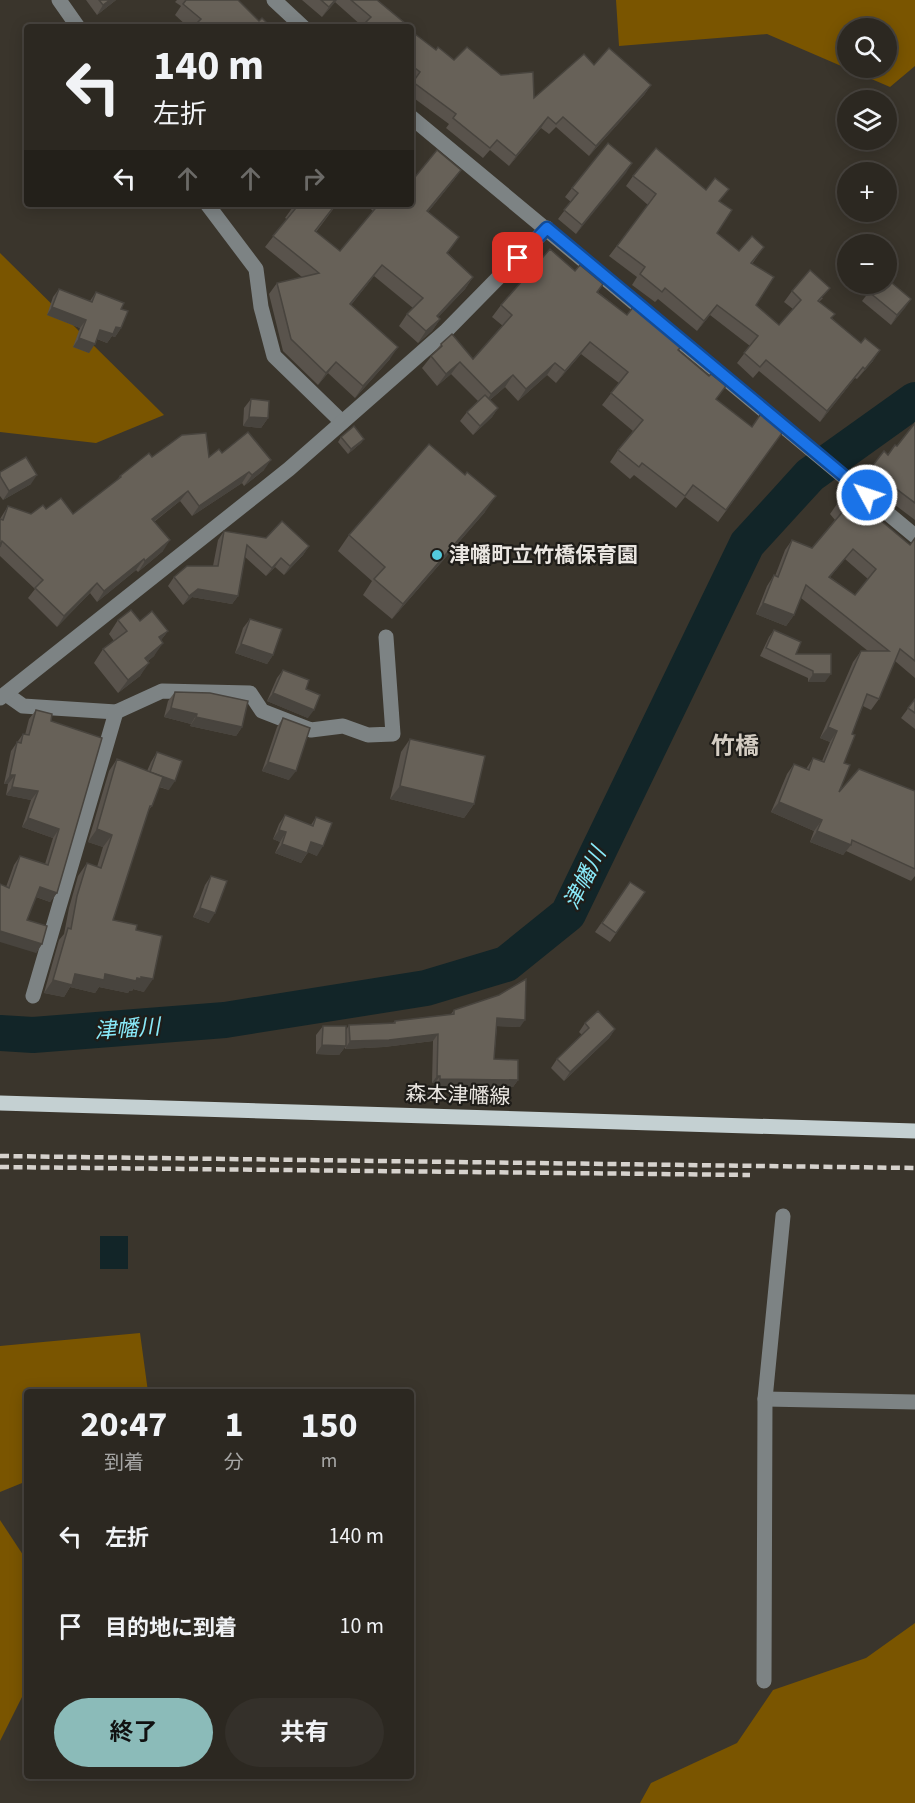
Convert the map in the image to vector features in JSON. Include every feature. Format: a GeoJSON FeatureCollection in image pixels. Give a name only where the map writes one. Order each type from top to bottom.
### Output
{"type":"FeatureCollection","features":[{"type":"Feature","properties":{"kind":"main road","name":"森本津幡線"},"geometry":{"type":"LineString","coordinates":[[0,1103],[915,1131]]}},
{"type":"Feature","properties":{"kind":"street"},"geometry":{"type":"LineString","coordinates":[[59,0],[76,24]]}},
{"type":"Feature","properties":{"kind":"street"},"geometry":{"type":"LineString","coordinates":[[274,0],[300,24]]}},
{"type":"Feature","properties":{"kind":"street"},"geometry":{"type":"LineString","coordinates":[[414,119],[915,536]]}},
{"type":"Feature","properties":{"kind":"street"},"geometry":{"type":"LineString","coordinates":[[209,207],[256,269],[261,308],[274,356],[342,422]]}},
{"type":"Feature","properties":{"kind":"street"},"geometry":{"type":"LineString","coordinates":[[386,637],[393,734],[368,735],[344,726],[311,730],[262,711],[250,693],[162,691],[116,712],[22,706],[3,696],[289,469],[445,332],[547,228]]}},
{"type":"Feature","properties":{"kind":"street"},"geometry":{"type":"LineString","coordinates":[[33,996],[116,712]]}},
{"type":"Feature","properties":{"kind":"street"},"geometry":{"type":"LineString","coordinates":[[764,1681],[765,1399],[783,1216]]}},
{"type":"Feature","properties":{"kind":"street"},"geometry":{"type":"LineString","coordinates":[[765,1399],[915,1402]]}},
{"type":"Feature","properties":{"kind":"shaded area"},"geometry":{"type":"Polygon","coordinates":[[[616,0],[915,0],[915,66],[890,87],[869,78],[897,78],[897,18],[837,18],[837,64],[767,34],[619,46],[616,0]]]}},
{"type":"Feature","properties":{"kind":"shaded area"},"geometry":{"type":"Polygon","coordinates":[[[0,253],[164,415],[96,443],[0,432],[0,253]]]}},
{"type":"Feature","properties":{"kind":"shaded area"},"geometry":{"type":"Polygon","coordinates":[[[140,1333],[148,1389],[24,1389],[24,1482],[0,1492],[0,1346],[140,1333]]]}},
{"type":"Feature","properties":{"kind":"shaded area"},"geometry":{"type":"Polygon","coordinates":[[[0,1520],[24,1556],[24,1693],[0,1741],[0,1520]]]}},
{"type":"Feature","properties":{"kind":"shaded area"},"geometry":{"type":"Polygon","coordinates":[[[915,1623],[915,1803],[640,1803],[651,1783],[737,1743],[773,1690],[866,1658],[915,1623]]]}},
{"type":"Feature","properties":{"kind":"water"},"geometry":{"type":"Polygon","coordinates":[[[100,1236],[128,1236],[128,1269],[100,1269],[100,1236]]]}},
{"type":"Feature","properties":{"kind":"building"},"geometry":{"type":"Polygon","coordinates":[[[99,0],[110,0],[103,5],[99,0]]]}},
{"type":"Feature","properties":{"kind":"building"},"geometry":{"type":"Polygon","coordinates":[[[186,0],[238,0],[259,21],[262,18],[268,24],[200,24],[198,22],[201,19],[183,4],[186,0]]]}},
{"type":"Feature","properties":{"kind":"building"},"geometry":{"type":"Polygon","coordinates":[[[321,0],[335,0],[329,7],[321,0]]]}},
{"type":"Feature","properties":{"kind":"building"},"geometry":{"type":"Polygon","coordinates":[[[351,0],[377,0],[406,24],[364,24],[371,17],[351,0]]]}},
{"type":"Feature","properties":{"kind":"building"},"geometry":{"type":"Polygon","coordinates":[[[414,33],[436,50],[438,47],[454,60],[467,47],[501,75],[533,72],[534,98],[584,54],[594,65],[609,48],[651,85],[596,146],[563,117],[556,124],[548,117],[516,156],[497,140],[490,148],[453,118],[456,114],[414,83],[420,72],[414,67],[414,33]]]}},
{"type":"Feature","properties":{"kind":"building"},"geometry":{"type":"Polygon","coordinates":[[[608,143],[632,163],[582,225],[564,210],[578,193],[572,188],[608,143]]]}},
{"type":"Feature","properties":{"kind":"building"},"geometry":{"type":"Polygon","coordinates":[[[656,148],[706,190],[715,178],[729,189],[719,201],[732,210],[717,233],[739,251],[752,236],[764,247],[751,263],[774,277],[756,305],[779,325],[801,300],[792,291],[810,270],[830,288],[818,301],[835,314],[831,318],[861,343],[865,338],[880,350],[827,411],[766,360],[760,367],[744,353],[758,336],[717,305],[704,321],[665,288],[662,292],[640,274],[645,267],[617,246],[656,194],[633,176],[656,148]]]}},
{"type":"Feature","properties":{"kind":"building"},"geometry":{"type":"Polygon","coordinates":[[[437,150],[461,170],[427,211],[459,237],[447,253],[473,277],[437,316],[440,319],[426,331],[407,314],[423,298],[382,265],[350,304],[398,347],[363,386],[336,362],[326,373],[291,339],[277,283],[319,273],[273,236],[296,208],[294,207],[334,207],[315,231],[340,251],[377,207],[414,207],[414,178],[437,150]]]}},
{"type":"Feature","properties":{"kind":"building"},"geometry":{"type":"Polygon","coordinates":[[[550,249],[575,271],[580,265],[603,284],[597,292],[627,315],[634,306],[682,346],[678,350],[709,376],[711,374],[726,386],[716,399],[752,427],[762,412],[785,429],[726,510],[693,485],[685,496],[642,463],[639,467],[618,450],[643,420],[611,393],[628,372],[590,342],[565,371],[555,363],[526,389],[513,375],[491,394],[460,362],[446,374],[431,356],[452,334],[473,359],[512,315],[501,305],[550,249]]]}},
{"type":"Feature","properties":{"kind":"building"},"geometry":{"type":"Polygon","coordinates":[[[897,287],[911,299],[897,315],[871,294],[897,294],[897,287]]]}},
{"type":"Feature","properties":{"kind":"building"},"geometry":{"type":"Polygon","coordinates":[[[59,289],[92,302],[96,292],[124,303],[121,309],[128,311],[121,328],[116,327],[113,334],[100,330],[95,344],[79,338],[86,320],[52,307],[59,289]]]}},
{"type":"Feature","properties":{"kind":"building"},"geometry":{"type":"Polygon","coordinates":[[[485,395],[498,408],[480,426],[467,412],[485,395]]]}},
{"type":"Feature","properties":{"kind":"building"},"geometry":{"type":"Polygon","coordinates":[[[251,399],[269,401],[268,418],[249,417],[251,399]]]}},
{"type":"Feature","properties":{"kind":"building"},"geometry":{"type":"Polygon","coordinates":[[[915,423],[915,503],[870,469],[884,451],[888,455],[895,445],[897,446],[915,423]]]}},
{"type":"Feature","properties":{"kind":"building"},"geometry":{"type":"Polygon","coordinates":[[[354,426],[364,439],[351,449],[341,437],[354,426]]]}},
{"type":"Feature","properties":{"kind":"building"},"geometry":{"type":"Polygon","coordinates":[[[248,432],[271,460],[252,475],[249,472],[199,506],[188,491],[152,519],[170,540],[104,591],[97,583],[64,616],[35,588],[43,580],[2,541],[0,547],[0,519],[3,520],[8,506],[31,514],[43,505],[46,509],[61,498],[73,514],[149,453],[152,457],[182,435],[206,433],[209,457],[219,449],[222,453],[248,432]]]}},
{"type":"Feature","properties":{"kind":"building"},"geometry":{"type":"Polygon","coordinates":[[[429,444],[465,475],[467,472],[496,496],[403,604],[374,579],[385,567],[349,535],[429,444]]]}},
{"type":"Feature","properties":{"kind":"building"},"geometry":{"type":"Polygon","coordinates":[[[26,457],[37,475],[9,491],[0,472],[26,457]]]}},
{"type":"Feature","properties":{"kind":"building"},"geometry":{"type":"Polygon","coordinates":[[[856,484],[876,499],[867,509],[910,545],[915,538],[915,661],[900,649],[879,699],[867,694],[852,734],[855,735],[844,763],[850,765],[839,792],[859,769],[915,791],[915,869],[852,840],[851,845],[817,831],[822,820],[779,802],[794,764],[809,770],[813,758],[824,762],[837,731],[828,727],[861,651],[889,651],[806,585],[794,615],[763,603],[774,575],[778,577],[792,540],[812,548],[844,510],[837,504],[856,484]],[[853,549],[829,577],[855,595],[876,569],[853,549]]]}},
{"type":"Feature","properties":{"kind":"building"},"geometry":{"type":"Polygon","coordinates":[[[282,521],[309,546],[290,566],[281,558],[272,568],[247,545],[238,596],[198,589],[189,596],[174,577],[187,566],[218,566],[224,531],[266,538],[282,521]]]}},
{"type":"Feature","properties":{"kind":"building"},"geometry":{"type":"Polygon","coordinates":[[[131,610],[140,621],[152,611],[168,631],[159,637],[163,643],[145,658],[149,663],[128,680],[103,649],[127,631],[118,620],[131,610]]]}},
{"type":"Feature","properties":{"kind":"building"},"geometry":{"type":"Polygon","coordinates":[[[250,619],[282,629],[273,655],[241,644],[250,619]]]}},
{"type":"Feature","properties":{"kind":"building"},"geometry":{"type":"Polygon","coordinates":[[[774,630],[801,642],[796,654],[831,654],[831,674],[813,674],[813,671],[766,648],[774,630]]]}},
{"type":"Feature","properties":{"kind":"building"},"geometry":{"type":"Polygon","coordinates":[[[283,670],[309,680],[306,689],[320,695],[314,710],[273,693],[283,670]]]}},
{"type":"Feature","properties":{"kind":"building"},"geometry":{"type":"Polygon","coordinates":[[[175,692],[210,693],[248,701],[242,727],[196,717],[197,714],[171,708],[175,692]]]}},
{"type":"Feature","properties":{"kind":"building"},"geometry":{"type":"Polygon","coordinates":[[[915,699],[915,713],[908,708],[915,699]]]}},
{"type":"Feature","properties":{"kind":"building"},"geometry":{"type":"Polygon","coordinates":[[[36,710],[52,714],[51,721],[102,738],[57,893],[40,887],[27,920],[47,926],[42,944],[0,931],[0,884],[9,888],[20,856],[48,865],[59,829],[28,818],[38,791],[12,787],[15,775],[10,775],[17,742],[21,743],[23,734],[29,735],[36,710]]]}},
{"type":"Feature","properties":{"kind":"building"},"geometry":{"type":"Polygon","coordinates":[[[283,718],[310,728],[296,771],[268,762],[283,718]]]}},
{"type":"Feature","properties":{"kind":"building"},"geometry":{"type":"Polygon","coordinates":[[[410,739],[485,756],[474,804],[400,786],[410,739]]]}},
{"type":"Feature","properties":{"kind":"building"},"geometry":{"type":"Polygon","coordinates":[[[157,752],[182,761],[175,781],[150,772],[157,752]]]}},
{"type":"Feature","properties":{"kind":"building"},"geometry":{"type":"Polygon","coordinates":[[[117,759],[163,777],[152,806],[150,806],[113,920],[137,925],[136,930],[162,936],[153,979],[141,977],[136,981],[105,974],[104,980],[75,974],[72,985],[53,980],[68,928],[71,929],[77,896],[87,863],[101,868],[112,835],[97,829],[117,759]]]}},
{"type":"Feature","properties":{"kind":"building"},"geometry":{"type":"Polygon","coordinates":[[[285,815],[313,826],[316,817],[332,823],[323,846],[311,842],[307,853],[282,844],[286,832],[279,830],[285,815]]]}},
{"type":"Feature","properties":{"kind":"building"},"geometry":{"type":"Polygon","coordinates":[[[211,876],[227,881],[215,913],[200,908],[211,876]]]}},
{"type":"Feature","properties":{"kind":"building"},"geometry":{"type":"Polygon","coordinates":[[[630,882],[645,892],[616,933],[602,923],[630,882]]]}},
{"type":"Feature","properties":{"kind":"building"},"geometry":{"type":"Polygon","coordinates":[[[526,979],[525,1020],[497,1018],[494,1059],[518,1060],[518,1080],[440,1079],[440,1076],[437,1076],[438,1034],[389,1040],[350,1041],[349,1025],[395,1023],[395,1021],[454,1014],[454,1010],[499,995],[526,979]]]}},
{"type":"Feature","properties":{"kind":"building"},"geometry":{"type":"Polygon","coordinates":[[[598,1011],[615,1029],[570,1072],[557,1059],[589,1028],[585,1023],[598,1011]]]}},
{"type":"Feature","properties":{"kind":"building"},"geometry":{"type":"Polygon","coordinates":[[[323,1026],[346,1026],[346,1046],[322,1045],[323,1026]]]}},
{"type":"Feature","properties":{"kind":"waterway","name":"津幡川"},"geometry":{"type":"LineString","coordinates":[[0,1033],[33,1035],[225,1020],[426,988],[506,964],[568,914],[747,544],[810,475],[915,400]]}},
{"type":"Feature","properties":{"kind":"railway"},"geometry":{"type":"LineString","coordinates":[[0,1156],[915,1168]]}},
{"type":"Feature","properties":{"kind":"railway"},"geometry":{"type":"LineString","coordinates":[[0,1167],[750,1175]]}},
{"type":"Feature","properties":{"kind":"place","name":"津幡町立竹橋保育園"},"geometry":{"type":"Point","coordinates":[437,555]}},
{"type":"Feature","properties":{"kind":"district","name":"竹橋"},"geometry":{"type":"Point","coordinates":[735,746]}},
{"type":"Feature","properties":{"kind":"route"},"geometry":{"type":"LineString","coordinates":[[518,258],[547,228],[867,495]]}}]}
